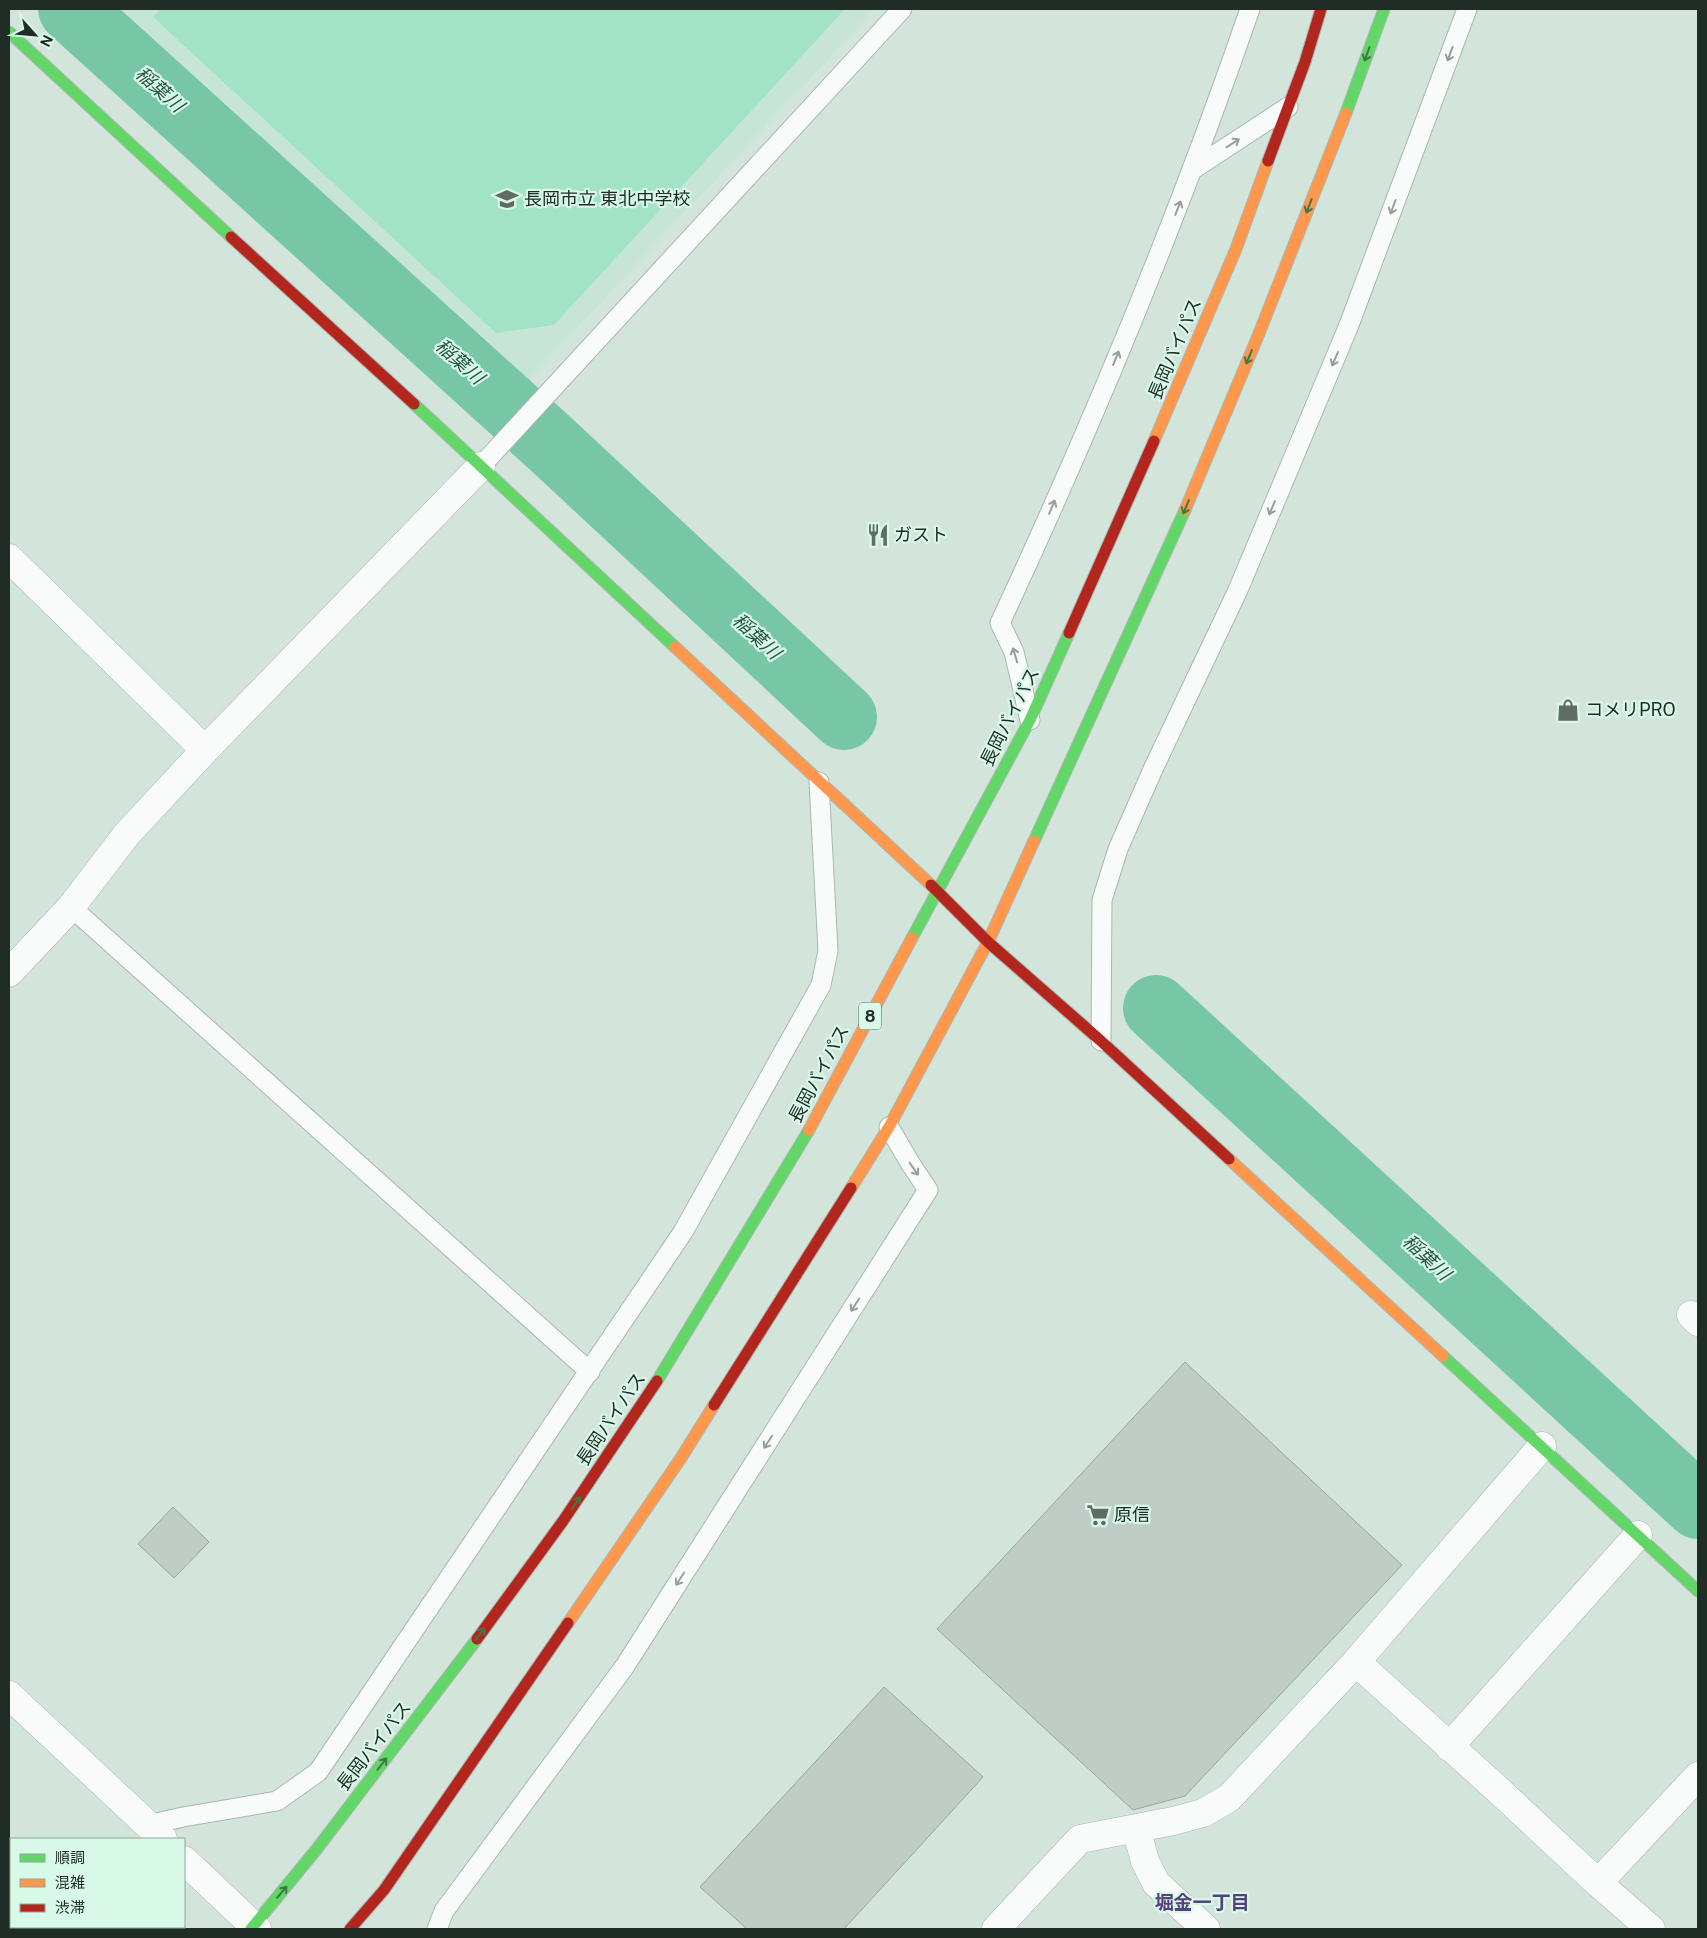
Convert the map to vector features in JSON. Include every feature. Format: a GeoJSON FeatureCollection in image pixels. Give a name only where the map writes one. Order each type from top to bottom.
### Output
{"type":"FeatureCollection","features":[{"type":"Feature","properties":{"kind":"main road","name":"長岡バイパス"},"geometry":{"type":"LineString","coordinates":[[254,1928],[440,1689],[563,1521],[644,1401],[798,1148],[1030,720],[1140,474],[1236,249],[1305,62],[1321,9]]}},
{"type":"Feature","properties":{"kind":"main road"},"geometry":{"type":"LineString","coordinates":[[350,1929],[384,1890],[682,1458],[890,1127],[988,942],[1180,522],[1258,336],[1343,122],[1384,9]]}},
{"type":"Feature","properties":{"kind":"main road"},"geometry":{"type":"LineString","coordinates":[[9,32],[481,466],[938,891],[988,942],[1101,1041],[1698,1591]]}},
{"type":"Feature","properties":{"kind":"street"},"geometry":{"type":"LineString","coordinates":[[9,973],[71,907],[127,834],[205,750],[481,466]]}},
{"type":"Feature","properties":{"kind":"street"},"geometry":{"type":"LineString","coordinates":[[9,558],[205,750]]}},
{"type":"Feature","properties":{"kind":"street"},"geometry":{"type":"LineString","coordinates":[[996,1929],[1080,1839],[1173,1822],[1203,1813],[1229,1798],[1356,1662],[1542,1446]]}},
{"type":"Feature","properties":{"kind":"street"},"geometry":{"type":"LineString","coordinates":[[1449,1747],[1638,1535]]}},
{"type":"Feature","properties":{"kind":"street"},"geometry":{"type":"LineString","coordinates":[[1356,1662],[1651,1929]]}},
{"type":"Feature","properties":{"kind":"street"},"geometry":{"type":"LineString","coordinates":[[9,1695],[154,1835]]}},
{"type":"Feature","properties":{"kind":"street"},"geometry":{"type":"LineString","coordinates":[[1598,1883],[1698,1776]]}},
{"type":"Feature","properties":{"kind":"street"},"geometry":{"type":"LineString","coordinates":[[1136,1828],[1144,1861],[1156,1882],[1206,1929]]}},
{"type":"Feature","properties":{"kind":"street"},"geometry":{"type":"LineString","coordinates":[[185,1861],[254,1928]]}},
{"type":"Feature","properties":{"kind":"lane"},"geometry":{"type":"LineString","coordinates":[[481,466],[902,9]]}},
{"type":"Feature","properties":{"kind":"lane"},"geometry":{"type":"LineString","coordinates":[[1030,720],[1014,652],[1000,623],[1147,288],[1250,9]]}},
{"type":"Feature","properties":{"kind":"lane"},"geometry":{"type":"LineString","coordinates":[[1101,1041],[1102,900],[1118,849],[1154,767],[1238,590],[1349,324],[1467,9]]}},
{"type":"Feature","properties":{"kind":"lane"},"geometry":{"type":"LineString","coordinates":[[1192,170],[1288,107]]}},
{"type":"Feature","properties":{"kind":"lane"},"geometry":{"type":"LineString","coordinates":[[154,1835],[183,1817],[277,1801],[318,1772],[683,1232],[821,985],[828,951],[820,782]]}},
{"type":"Feature","properties":{"kind":"lane"},"geometry":{"type":"LineString","coordinates":[[71,907],[590,1372]]}},
{"type":"Feature","properties":{"kind":"lane"},"geometry":{"type":"LineString","coordinates":[[437,1929],[444,1911],[625,1666],[928,1190],[890,1127]]}},
{"type":"Feature","properties":{"kind":"shaded area","name":"長岡市立 東北中学校"},"geometry":{"type":"Polygon","coordinates":[[[111,9],[875,9],[521,388],[111,9]]]}},
{"type":"Feature","properties":{"kind":"green space","name":"長岡市立 東北中学校"},"geometry":{"type":"Polygon","coordinates":[[[161,9],[845,9],[554,325],[496,333],[153,17],[161,9]]]}},
{"type":"Feature","properties":{"kind":"building"},"geometry":{"type":"Polygon","coordinates":[[[1185,1362],[1402,1565],[1185,1796],[1133,1810],[937,1629],[1185,1362]]]}},
{"type":"Feature","properties":{"kind":"building"},"geometry":{"type":"Polygon","coordinates":[[[173,1507],[209,1542],[174,1578],[138,1544],[173,1507]]]}},
{"type":"Feature","properties":{"kind":"building"},"geometry":{"type":"Polygon","coordinates":[[[884,1687],[983,1777],[844,1929],[747,1929],[700,1887],[884,1687]]]}},
{"type":"Feature","properties":{"kind":"waterway","name":"稲葉川"},"geometry":{"type":"LineString","coordinates":[[71,9],[552,445],[844,717]]}},
{"type":"Feature","properties":{"kind":"waterway","name":"稲葉川"},"geometry":{"type":"LineString","coordinates":[[1156,1008],[1698,1506]]}},
{"type":"Feature","properties":{"kind":"traffic: fast"},"geometry":{"type":"LineString","coordinates":[[1346,113],[1384,9]]}},
{"type":"Feature","properties":{"kind":"traffic: fast"},"geometry":{"type":"LineString","coordinates":[[9,32],[231,237]]}},
{"type":"Feature","properties":{"kind":"traffic: fast"},"geometry":{"type":"LineString","coordinates":[[414,404],[675,647]]}},
{"type":"Feature","properties":{"kind":"traffic: fast"},"geometry":{"type":"LineString","coordinates":[[1034,841],[1185,510]]}},
{"type":"Feature","properties":{"kind":"traffic: fast"},"geometry":{"type":"LineString","coordinates":[[912,938],[1030,720],[1069,633]]}},
{"type":"Feature","properties":{"kind":"traffic: fast"},"geometry":{"type":"LineString","coordinates":[[657,1381],[809,1130]]}},
{"type":"Feature","properties":{"kind":"traffic: fast"},"geometry":{"type":"LineString","coordinates":[[1443,1356],[1698,1591]]}},
{"type":"Feature","properties":{"kind":"traffic: fast"},"geometry":{"type":"LineString","coordinates":[[251,1929],[316,1850],[477,1639]]}},
{"type":"Feature","properties":{"kind":"traffic: slow"},"geometry":{"type":"LineString","coordinates":[[1185,510],[1258,336],[1346,113]]}},
{"type":"Feature","properties":{"kind":"traffic: slow"},"geometry":{"type":"LineString","coordinates":[[1154,441],[1236,249],[1268,161]]}},
{"type":"Feature","properties":{"kind":"traffic: slow"},"geometry":{"type":"LineString","coordinates":[[675,647],[931,885]]}},
{"type":"Feature","properties":{"kind":"traffic: slow"},"geometry":{"type":"LineString","coordinates":[[851,1188],[889,1127],[988,942],[1034,841]]}},
{"type":"Feature","properties":{"kind":"traffic: slow"},"geometry":{"type":"LineString","coordinates":[[809,1130],[912,938]]}},
{"type":"Feature","properties":{"kind":"traffic: slow"},"geometry":{"type":"LineString","coordinates":[[1229,1159],[1443,1356]]}},
{"type":"Feature","properties":{"kind":"traffic: slow"},"geometry":{"type":"LineString","coordinates":[[568,1623],[681,1458],[714,1405]]}},
{"type":"Feature","properties":{"kind":"traffic: jam"},"geometry":{"type":"LineString","coordinates":[[1268,161],[1305,62],[1321,9]]}},
{"type":"Feature","properties":{"kind":"traffic: jam"},"geometry":{"type":"LineString","coordinates":[[231,237],[414,404]]}},
{"type":"Feature","properties":{"kind":"traffic: jam"},"geometry":{"type":"LineString","coordinates":[[1069,633],[1154,441]]}},
{"type":"Feature","properties":{"kind":"traffic: jam"},"geometry":{"type":"LineString","coordinates":[[931,885],[988,942],[1101,1041],[1229,1159]]}},
{"type":"Feature","properties":{"kind":"traffic: jam"},"geometry":{"type":"LineString","coordinates":[[714,1405],[851,1188]]}},
{"type":"Feature","properties":{"kind":"traffic: jam"},"geometry":{"type":"LineString","coordinates":[[477,1639],[563,1521],[657,1381]]}},
{"type":"Feature","properties":{"kind":"traffic: jam"},"geometry":{"type":"LineString","coordinates":[[350,1929],[384,1890],[568,1623]]}},
{"type":"Feature","properties":{"kind":"place","name":"長岡市立 東北中学校"},"geometry":{"type":"Point","coordinates":[507,199]}},
{"type":"Feature","properties":{"kind":"place","name":"ガスト"},"geometry":{"type":"Point","coordinates":[878,535]}},
{"type":"Feature","properties":{"kind":"place","name":"コメリPRO"},"geometry":{"type":"Point","coordinates":[1568,710]}},
{"type":"Feature","properties":{"kind":"place","name":"原信"},"geometry":{"type":"Point","coordinates":[1098,1515]}},
{"type":"Feature","properties":{"kind":"district","name":"堀金一丁目"},"geometry":{"type":"Point","coordinates":[1202,1902]}}]}
